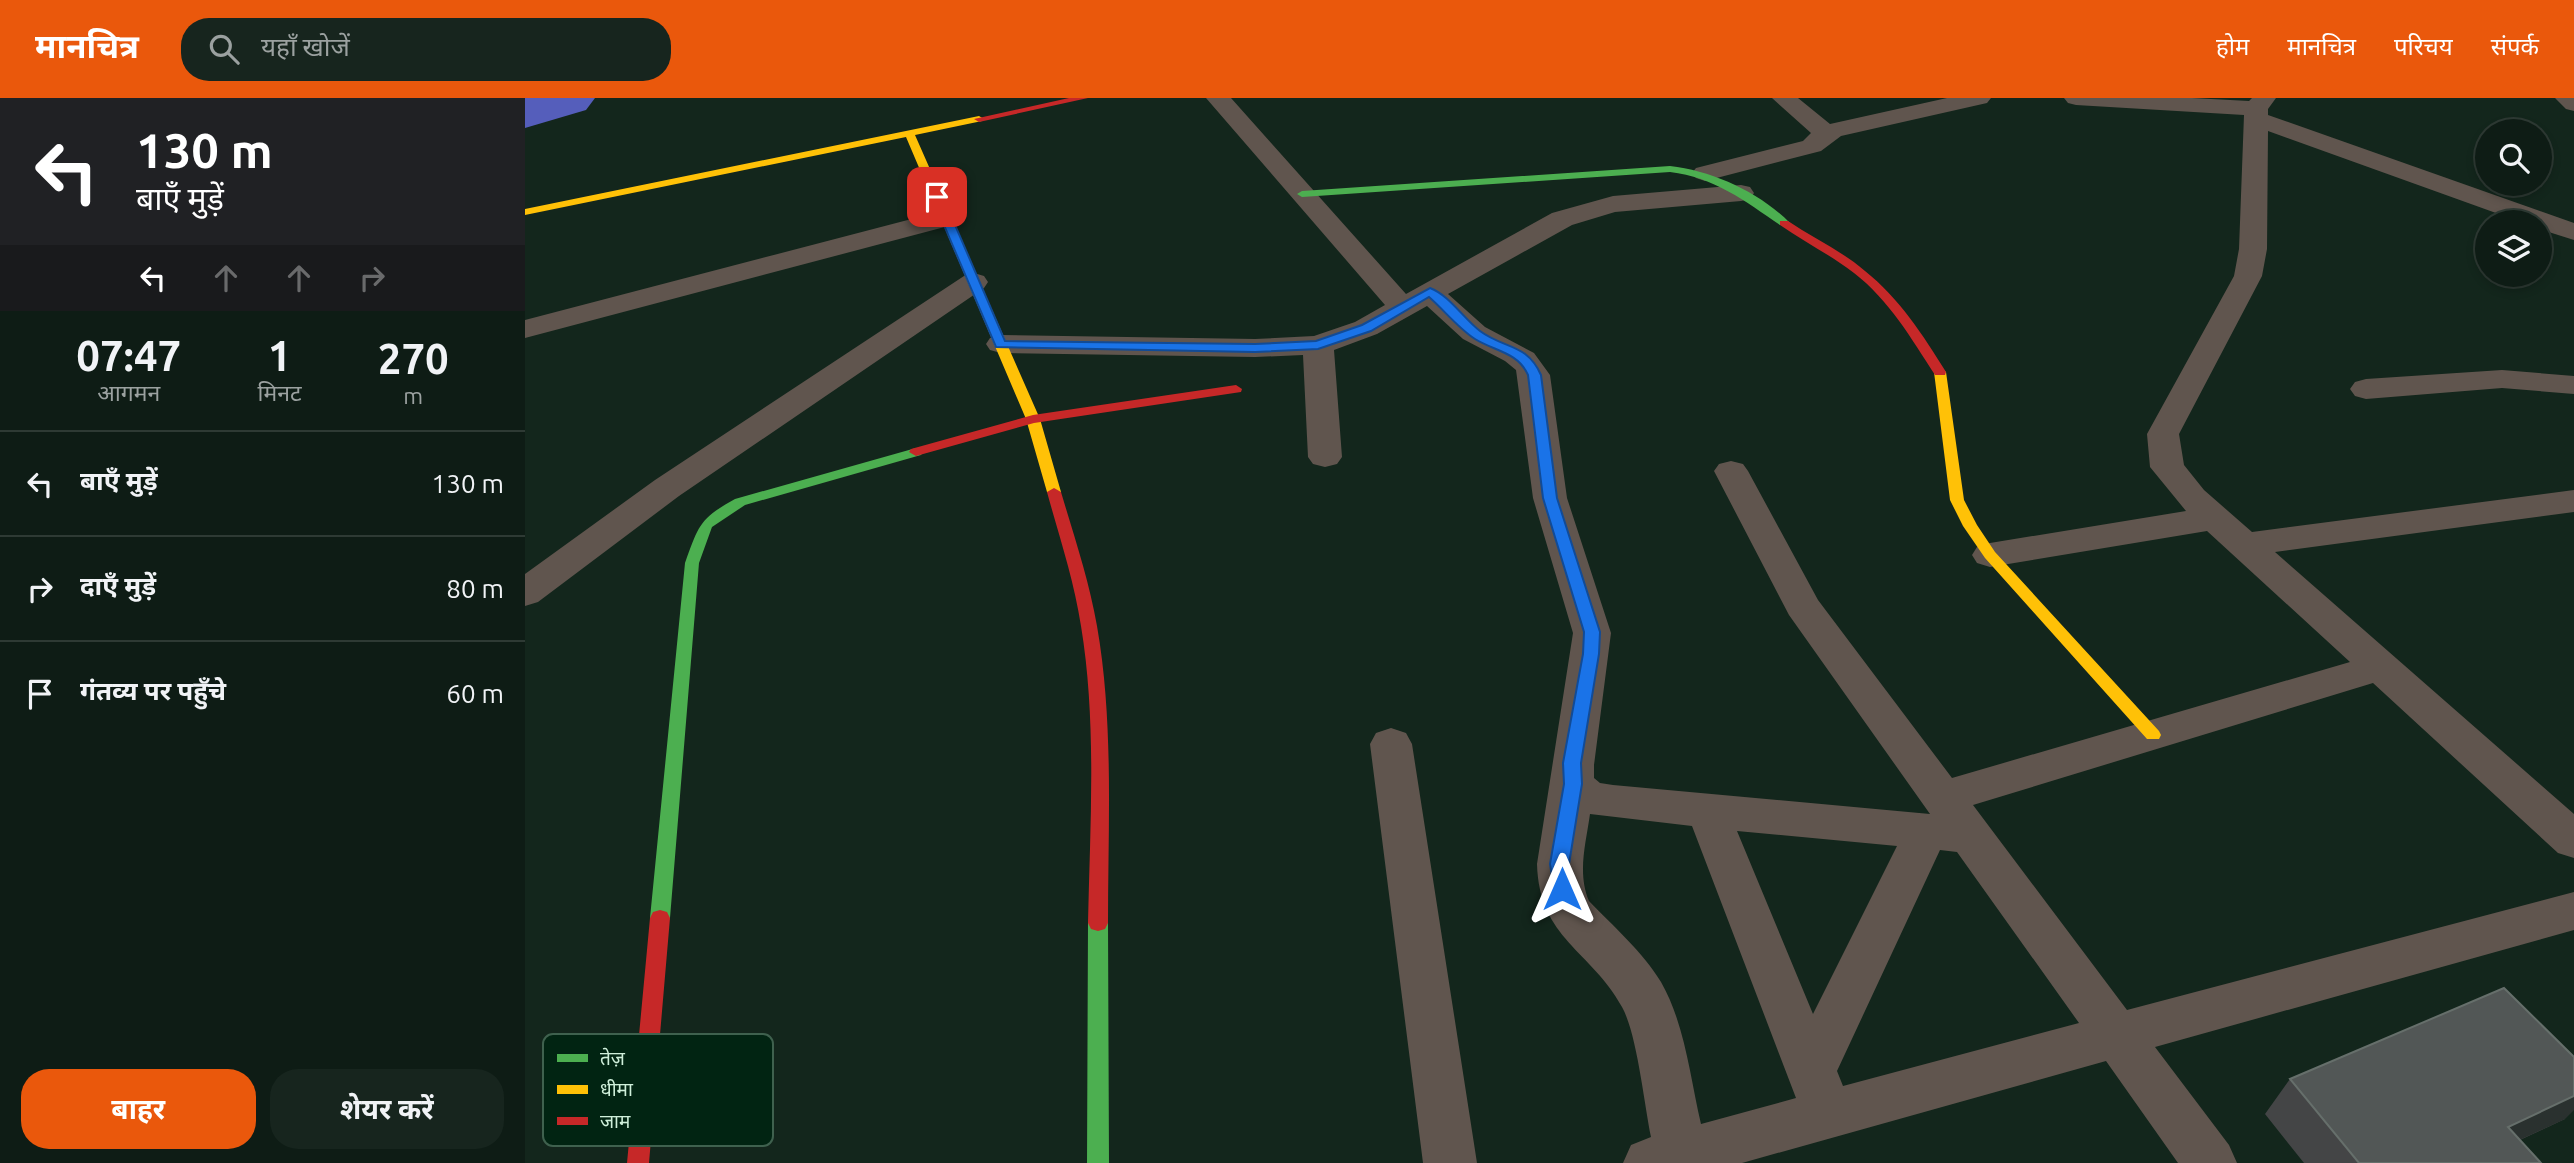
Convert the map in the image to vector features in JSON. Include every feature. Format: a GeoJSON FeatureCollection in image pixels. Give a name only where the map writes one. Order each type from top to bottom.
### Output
{"type":"FeatureCollection","features":[{"type":"Feature","properties":{"kind":"street"},"geometry":{"type":"LineString","coordinates":[[525,212],[1083,98]]}},
{"type":"Feature","properties":{"kind":"street"},"geometry":{"type":"LineString","coordinates":[[1217,98],[1302,194],[1416,299],[1529,363],[1534,375],[1550,498],[1592,632],[1560,864],[1562,889],[1570,912],[1625,972],[1643,997],[1654,1026],[1666,1159],[2574,911]]}},
{"type":"Feature","properties":{"kind":"street"},"geometry":{"type":"LineString","coordinates":[[1784,98],[1826,133]]}},
{"type":"Feature","properties":{"kind":"street"},"geometry":{"type":"LineString","coordinates":[[1302,194],[1670,169],[1705,173],[1812,146],[1826,133],[1979,98]]}},
{"type":"Feature","properties":{"kind":"street"},"geometry":{"type":"LineString","coordinates":[[2076,98],[2259,109],[2574,232]]}},
{"type":"Feature","properties":{"kind":"street"},"geometry":{"type":"LineString","coordinates":[[2567,98],[2574,104]]}},
{"type":"Feature","properties":{"kind":"street"},"geometry":{"type":"LineString","coordinates":[[2259,109],[2253,249],[2248,276],[2163,434],[2167,467],[2192,498],[2574,840]]}},
{"type":"Feature","properties":{"kind":"street"},"geometry":{"type":"LineString","coordinates":[[911,134],[1033,419],[1077,575],[1092,645],[1098,728],[1098,1163]]}},
{"type":"Feature","properties":{"kind":"street"},"geometry":{"type":"LineString","coordinates":[[1705,173],[1741,193],[1868,278],[1885,295],[1933,357],[1942,375],[1957,500],[1970,526],[1990,555],[2153,735]]}},
{"type":"Feature","properties":{"kind":"street"},"geometry":{"type":"LineString","coordinates":[[1001,344],[1255,348],[1318,345],[1366,328],[1541,229],[1585,210],[1613,204],[1741,193]]}},
{"type":"Feature","properties":{"kind":"street"},"geometry":{"type":"LineString","coordinates":[[525,329],[946,218]]}},
{"type":"Feature","properties":{"kind":"street"},"geometry":{"type":"LineString","coordinates":[[525,593],[667,488],[974,282]]}},
{"type":"Feature","properties":{"kind":"street"},"geometry":{"type":"LineString","coordinates":[[1318,345],[1325,457]]}},
{"type":"Feature","properties":{"kind":"street"},"geometry":{"type":"LineString","coordinates":[[2366,389],[2502,379],[2574,385]]}},
{"type":"Feature","properties":{"kind":"street"},"geometry":{"type":"LineString","coordinates":[[650,1034],[692,563],[699,536],[710,517],[740,502],[1033,419],[1236,389]]}},
{"type":"Feature","properties":{"kind":"street"},"geometry":{"type":"LineString","coordinates":[[1731,471],[1802,606],[1945,821],[2117,1036],[2210,1163]]}},
{"type":"Feature","properties":{"kind":"street"},"geometry":{"type":"LineString","coordinates":[[2244,545],[2574,500]]}},
{"type":"Feature","properties":{"kind":"street"},"geometry":{"type":"LineString","coordinates":[[1990,555],[2215,518]]}},
{"type":"Feature","properties":{"kind":"street"},"geometry":{"type":"LineString","coordinates":[[1573,784],[1588,797],[1613,802],[1707,810],[1945,821],[2153,735],[2380,667]]}},
{"type":"Feature","properties":{"kind":"street"},"geometry":{"type":"LineString","coordinates":[[1391,744],[1450,1163]]}},
{"type":"Feature","properties":{"kind":"street"},"geometry":{"type":"LineString","coordinates":[[1707,810],[1829,1115]]}},
{"type":"Feature","properties":{"kind":"street"},"geometry":{"type":"LineString","coordinates":[[1812,1070],[1945,821]]}},
{"type":"Feature","properties":{"kind":"building"},"geometry":{"type":"Polygon","coordinates":[[[2504,988],[2574,1057],[2574,1096],[2508,1127],[2541,1163],[2359,1163],[2290,1079],[2504,988]]]}},
{"type":"Feature","properties":{"kind":"waterway"},"geometry":{"type":"LineString","coordinates":[[525,110],[566,98]]}},
{"type":"Feature","properties":{"kind":"traffic: fast"},"geometry":{"type":"LineString","coordinates":[[1302,194],[1670,169],[1717,180],[1784,223]]}},
{"type":"Feature","properties":{"kind":"traffic: fast"},"geometry":{"type":"LineString","coordinates":[[660,918],[692,563],[706,525],[740,502],[916,452]]}},
{"type":"Feature","properties":{"kind":"traffic: fast"},"geometry":{"type":"LineString","coordinates":[[1098,923],[1098,1163]]}},
{"type":"Feature","properties":{"kind":"traffic: slow"},"geometry":{"type":"LineString","coordinates":[[525,212],[979,119]]}},
{"type":"Feature","properties":{"kind":"traffic: slow"},"geometry":{"type":"LineString","coordinates":[[910,134],[1033,419],[1054,492]]}},
{"type":"Feature","properties":{"kind":"traffic: slow"},"geometry":{"type":"LineString","coordinates":[[1940,372],[1957,500],[1970,526],[1990,555],[2153,735]]}},
{"type":"Feature","properties":{"kind":"traffic: jam"},"geometry":{"type":"LineString","coordinates":[[979,119],[1083,98]]}},
{"type":"Feature","properties":{"kind":"traffic: jam"},"geometry":{"type":"LineString","coordinates":[[1784,223],[1845,261],[1874,284],[1910,326],[1940,372]]}},
{"type":"Feature","properties":{"kind":"traffic: jam"},"geometry":{"type":"LineString","coordinates":[[916,452],[1033,419],[1236,389]]}},
{"type":"Feature","properties":{"kind":"traffic: jam"},"geometry":{"type":"LineString","coordinates":[[1054,492],[1081,588],[1092,647],[1099,750],[1098,923]]}},
{"type":"Feature","properties":{"kind":"traffic: jam"},"geometry":{"type":"LineString","coordinates":[[650,1034],[660,918]]}},
{"type":"Feature","properties":{"kind":"traffic: jam"},"geometry":{"type":"LineString","coordinates":[[638,1163],[640,1146]]}},
{"type":"Feature","properties":{"kind":"route"},"geometry":{"type":"LineString","coordinates":[[937,197],[1001,344],[1255,348],[1318,345],[1342,339],[1366,328],[1430,292],[1478,336],[1519,355],[1529,363],[1534,375],[1550,498],[1592,632],[1560,864],[1562,889]]}}]}
